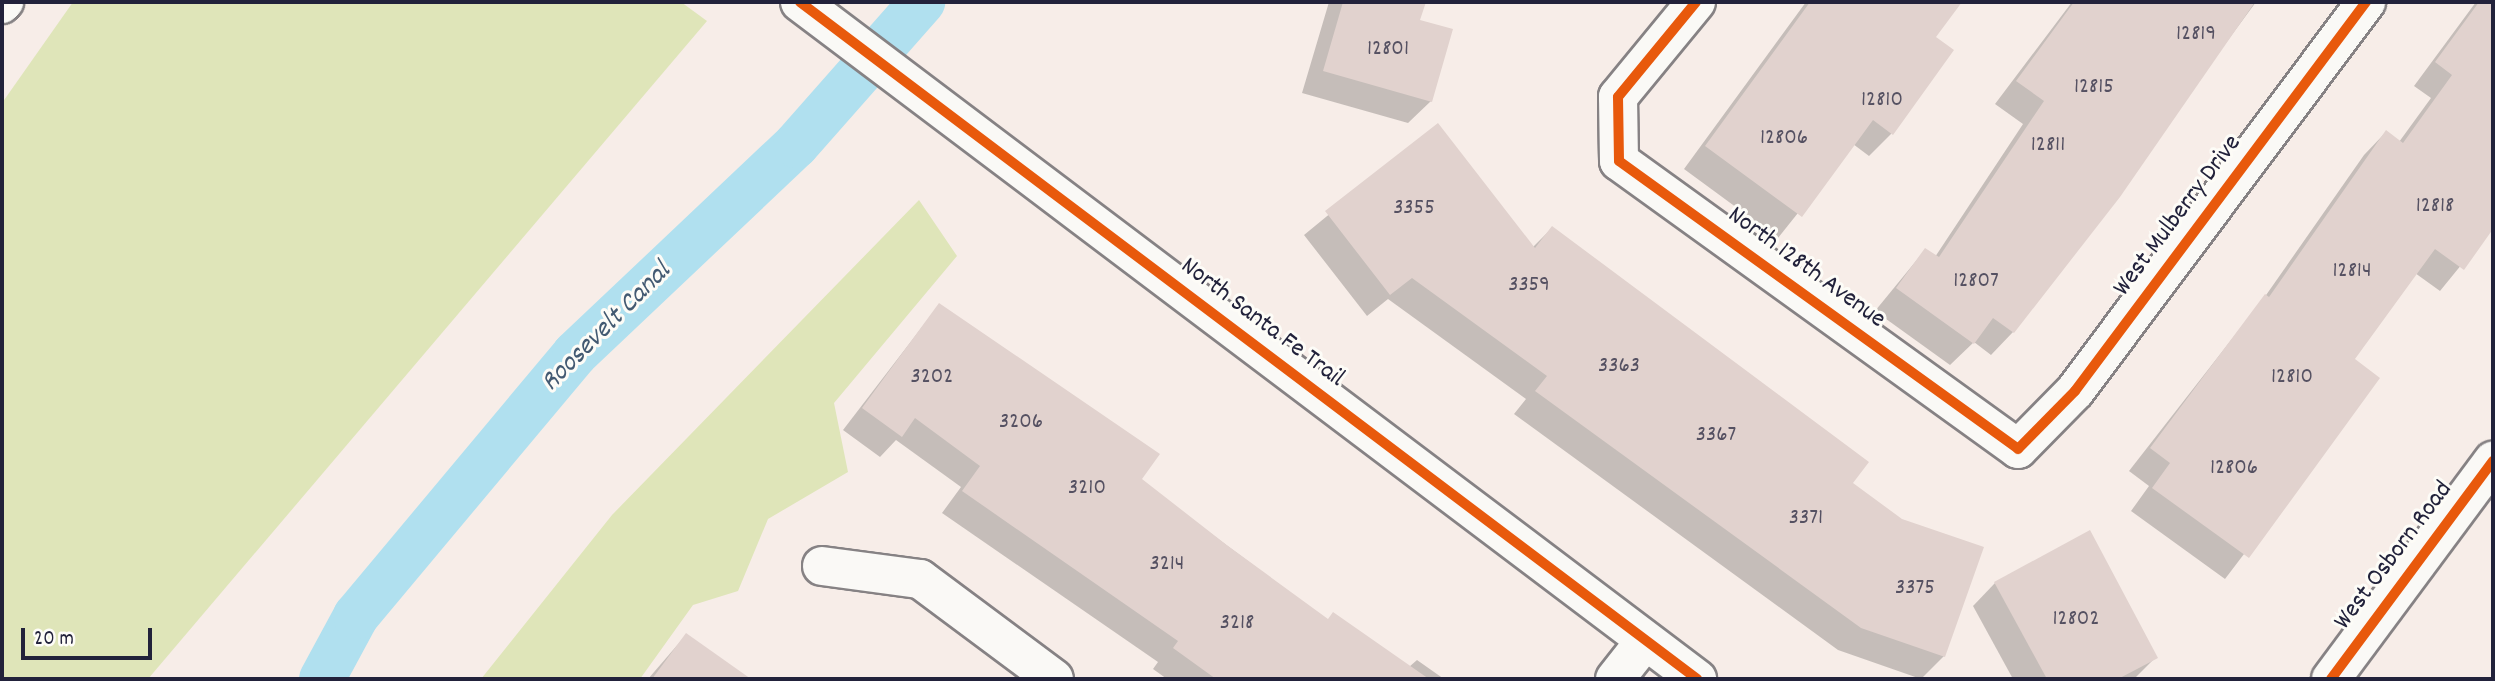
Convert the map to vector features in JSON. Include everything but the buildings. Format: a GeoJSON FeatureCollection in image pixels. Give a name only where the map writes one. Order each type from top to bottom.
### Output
{"type":"FeatureCollection","features":[{"type":"Feature","properties":{"kind":"street","name":"North Santa Fe Trail"},"geometry":{"type":"LineString","coordinates":[[800,2],[1697,679]]}},
{"type":"Feature","properties":{"kind":"street","name":"North 128th Avenue"},"geometry":{"type":"LineString","coordinates":[[1696,2],[1618,97],[1619,161],[2018,449]]}},
{"type":"Feature","properties":{"kind":"street","name":"West Mulberry Drive"},"geometry":{"type":"LineString","coordinates":[[2018,449],[2075,391],[2366,2]]}},
{"type":"Feature","properties":{"kind":"street","name":"West Osborn Road"},"geometry":{"type":"LineString","coordinates":[[2331,679],[2493,461]]}},
{"type":"Feature","properties":{"kind":"street"},"geometry":{"type":"LineString","coordinates":[[822,566],[920,579],[1055,679]]}},
{"type":"Feature","properties":{"kind":"street"},"geometry":{"type":"LineString","coordinates":[[1615,679],[1645,641]]}},
{"type":"Feature","properties":{"kind":"green space"},"geometry":{"type":"Polygon","coordinates":[[[73,2],[681,2],[707,21],[148,679],[2,679],[2,103],[73,2]]]}},
{"type":"Feature","properties":{"kind":"green space"},"geometry":{"type":"Polygon","coordinates":[[[919,200],[957,256],[834,403],[848,472],[768,519],[738,591],[693,605],[640,679],[481,679],[612,515],[919,200]]]}},
{"type":"Feature","properties":{"kind":"waterway","name":"Roosevelt Canal"},"geometry":{"type":"LineString","coordinates":[[322,679],[356,616],[575,354],[796,145],[922,2]]}},
{"type":"Feature","properties":{"kind":"cycle path"},"geometry":{"type":"LineString","coordinates":[[800,2],[1697,679]]}},
{"type":"Feature","properties":{"kind":"cycle path"},"geometry":{"type":"LineString","coordinates":[[1696,2],[1618,97],[1619,161],[2018,449],[2075,391],[2366,2]]}},
{"type":"Feature","properties":{"kind":"cycle path"},"geometry":{"type":"LineString","coordinates":[[2331,679],[2493,461]]}}]}
